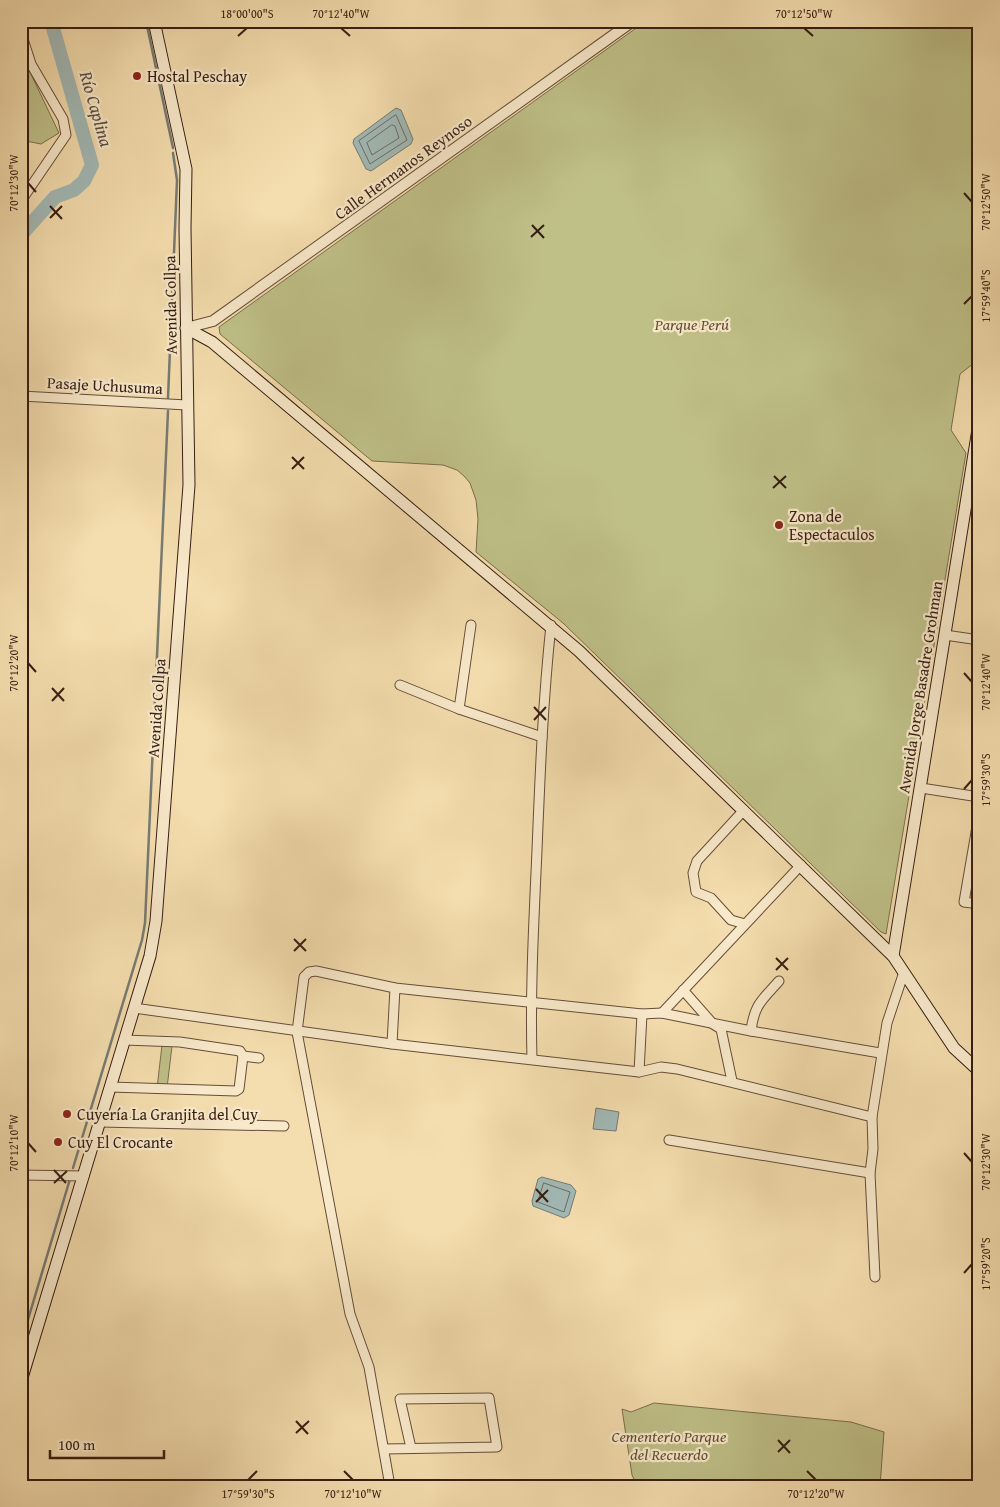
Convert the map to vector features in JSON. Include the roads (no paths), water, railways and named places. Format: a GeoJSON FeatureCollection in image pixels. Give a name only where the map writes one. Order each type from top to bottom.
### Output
{"type":"FeatureCollection","features":[{"type":"Feature","properties":{"kind":"main road","name":"Avenida Collpa"},"geometry":{"type":"LineString","coordinates":[[21,1381],[150,956],[157,904],[189,485],[186,328],[186,169],[154,21]]}},
{"type":"Feature","properties":{"kind":"main road"},"geometry":{"type":"LineString","coordinates":[[186,328],[212,342],[551,626],[894,956],[954,1048],[979,1071]]}},
{"type":"Feature","properties":{"kind":"main road","name":"Avenida Jorge Basadre Grohman"},"geometry":{"type":"LineString","coordinates":[[894,956],[979,426]]}},
{"type":"Feature","properties":{"kind":"street","name":"Calle Hermanos Reynoso"},"geometry":{"type":"LineString","coordinates":[[186,328],[213,321],[633,21]]}},
{"type":"Feature","properties":{"kind":"street"},"geometry":{"type":"LineString","coordinates":[[21,33],[31,64],[62,119],[66,135],[21,201]]}},
{"type":"Feature","properties":{"kind":"street","name":"Pasaje Uchusuma"},"geometry":{"type":"LineString","coordinates":[[21,396],[187,405]]}},
{"type":"Feature","properties":{"kind":"street"},"geometry":{"type":"LineString","coordinates":[[459,709],[472,625]]}},
{"type":"Feature","properties":{"kind":"street"},"geometry":{"type":"LineString","coordinates":[[532,1059],[530,1003],[542,737],[551,626]]}},
{"type":"Feature","properties":{"kind":"street"},"geometry":{"type":"LineString","coordinates":[[945,636],[979,640]]}},
{"type":"Feature","properties":{"kind":"street"},"geometry":{"type":"LineString","coordinates":[[400,686],[459,709],[542,737]]}},
{"type":"Feature","properties":{"kind":"street"},"geometry":{"type":"LineString","coordinates":[[921,788],[979,797]]}},
{"type":"Feature","properties":{"kind":"street"},"geometry":{"type":"LineString","coordinates":[[744,810],[697,861],[693,873],[696,892],[711,898],[732,920],[745,924]]}},
{"type":"Feature","properties":{"kind":"street"},"geometry":{"type":"LineString","coordinates":[[979,815],[964,902],[979,904]]}},
{"type":"Feature","properties":{"kind":"street"},"geometry":{"type":"LineString","coordinates":[[662,1013],[801,865]]}},
{"type":"Feature","properties":{"kind":"street"},"geometry":{"type":"LineString","coordinates":[[390,1486],[385,1449],[369,1367],[350,1314],[297,1032],[304,977],[309,972],[316,971],[395,988],[642,1014],[662,1013],[751,1031],[880,1053]]}},
{"type":"Feature","properties":{"kind":"street"},"geometry":{"type":"LineString","coordinates":[[875,1277],[870,1173],[872,1117],[880,1053],[892,1003],[904,972]]}},
{"type":"Feature","properties":{"kind":"street"},"geometry":{"type":"LineString","coordinates":[[751,1031],[756,1005],[779,981]]}},
{"type":"Feature","properties":{"kind":"street"},"geometry":{"type":"LineString","coordinates":[[392,1044],[395,988]]}},
{"type":"Feature","properties":{"kind":"street"},"geometry":{"type":"LineString","coordinates":[[683,990],[713,1024],[721,1029],[732,1081]]}},
{"type":"Feature","properties":{"kind":"street"},"geometry":{"type":"LineString","coordinates":[[134,1008],[297,1032],[639,1072],[661,1067],[732,1081],[872,1117]]}},
{"type":"Feature","properties":{"kind":"street"},"geometry":{"type":"LineString","coordinates":[[639,1072],[642,1014]]}},
{"type":"Feature","properties":{"kind":"street"},"geometry":{"type":"LineString","coordinates":[[110,1087],[236,1091],[240,1086],[243,1056],[240,1051],[180,1042],[124,1040]]}},
{"type":"Feature","properties":{"kind":"street"},"geometry":{"type":"LineString","coordinates":[[243,1056],[259,1058]]}},
{"type":"Feature","properties":{"kind":"street"},"geometry":{"type":"LineString","coordinates":[[100,1122],[284,1126]]}},
{"type":"Feature","properties":{"kind":"street"},"geometry":{"type":"LineString","coordinates":[[669,1140],[870,1173]]}},
{"type":"Feature","properties":{"kind":"street"},"geometry":{"type":"LineString","coordinates":[[21,1175],[84,1176]]}},
{"type":"Feature","properties":{"kind":"street"},"geometry":{"type":"LineString","coordinates":[[385,1449],[498,1447],[489,1398],[400,1399],[411,1448]]}},
{"type":"Feature","properties":{"kind":"water"},"geometry":{"type":"Polygon","coordinates":[[[396,108],[401,110],[413,139],[411,144],[371,171],[366,169],[353,143],[354,139],[396,108]]]}},
{"type":"Feature","properties":{"kind":"water"},"geometry":{"type":"Polygon","coordinates":[[[596,1108],[619,1112],[616,1131],[593,1129],[596,1108]]]}},
{"type":"Feature","properties":{"kind":"water"},"geometry":{"type":"Polygon","coordinates":[[[542,1177],[571,1185],[576,1191],[569,1215],[564,1218],[533,1206],[532,1201],[538,1179],[542,1177]]]}},
{"type":"Feature","properties":{"kind":"waterway","name":"Río Caplina"},"geometry":{"type":"LineString","coordinates":[[21,235],[55,197],[74,190],[84,181],[92,165],[51,21]]}},
{"type":"Feature","properties":{"kind":"waterway"},"geometry":{"type":"LineString","coordinates":[[146,21],[173,148]]}},
{"type":"Feature","properties":{"kind":"waterway"},"geometry":{"type":"LineString","coordinates":[[168,398],[177,180],[173,153]]}},
{"type":"Feature","properties":{"kind":"waterway"},"geometry":{"type":"LineString","coordinates":[[73,1168],[142,940],[145,923],[168,411]]}},
{"type":"Feature","properties":{"kind":"waterway"},"geometry":{"type":"LineString","coordinates":[[21,1343],[70,1179]]}},
{"type":"Feature","properties":{"kind":"place","name":"Hostal Peschay"},"geometry":{"type":"Point","coordinates":[137,76]}},
{"type":"Feature","properties":{"kind":"place","name":"Zona de Espectaculos"},"geometry":{"type":"Point","coordinates":[779,525]}},
{"type":"Feature","properties":{"kind":"place","name":"Cuyería La Granjita del Cuy"},"geometry":{"type":"Point","coordinates":[67,1114]}},
{"type":"Feature","properties":{"kind":"place","name":"Cuy El Crocante"},"geometry":{"type":"Point","coordinates":[58,1142]}},
{"type":"Feature","properties":{"kind":"park label","name":"Parque Perú"},"geometry":{"type":"Point","coordinates":[692,324]}},
{"type":"Feature","properties":{"kind":"park label","name":"Cementerio Parque del Recuerdo"},"geometry":{"type":"Point","coordinates":[669,1445]}}]}
